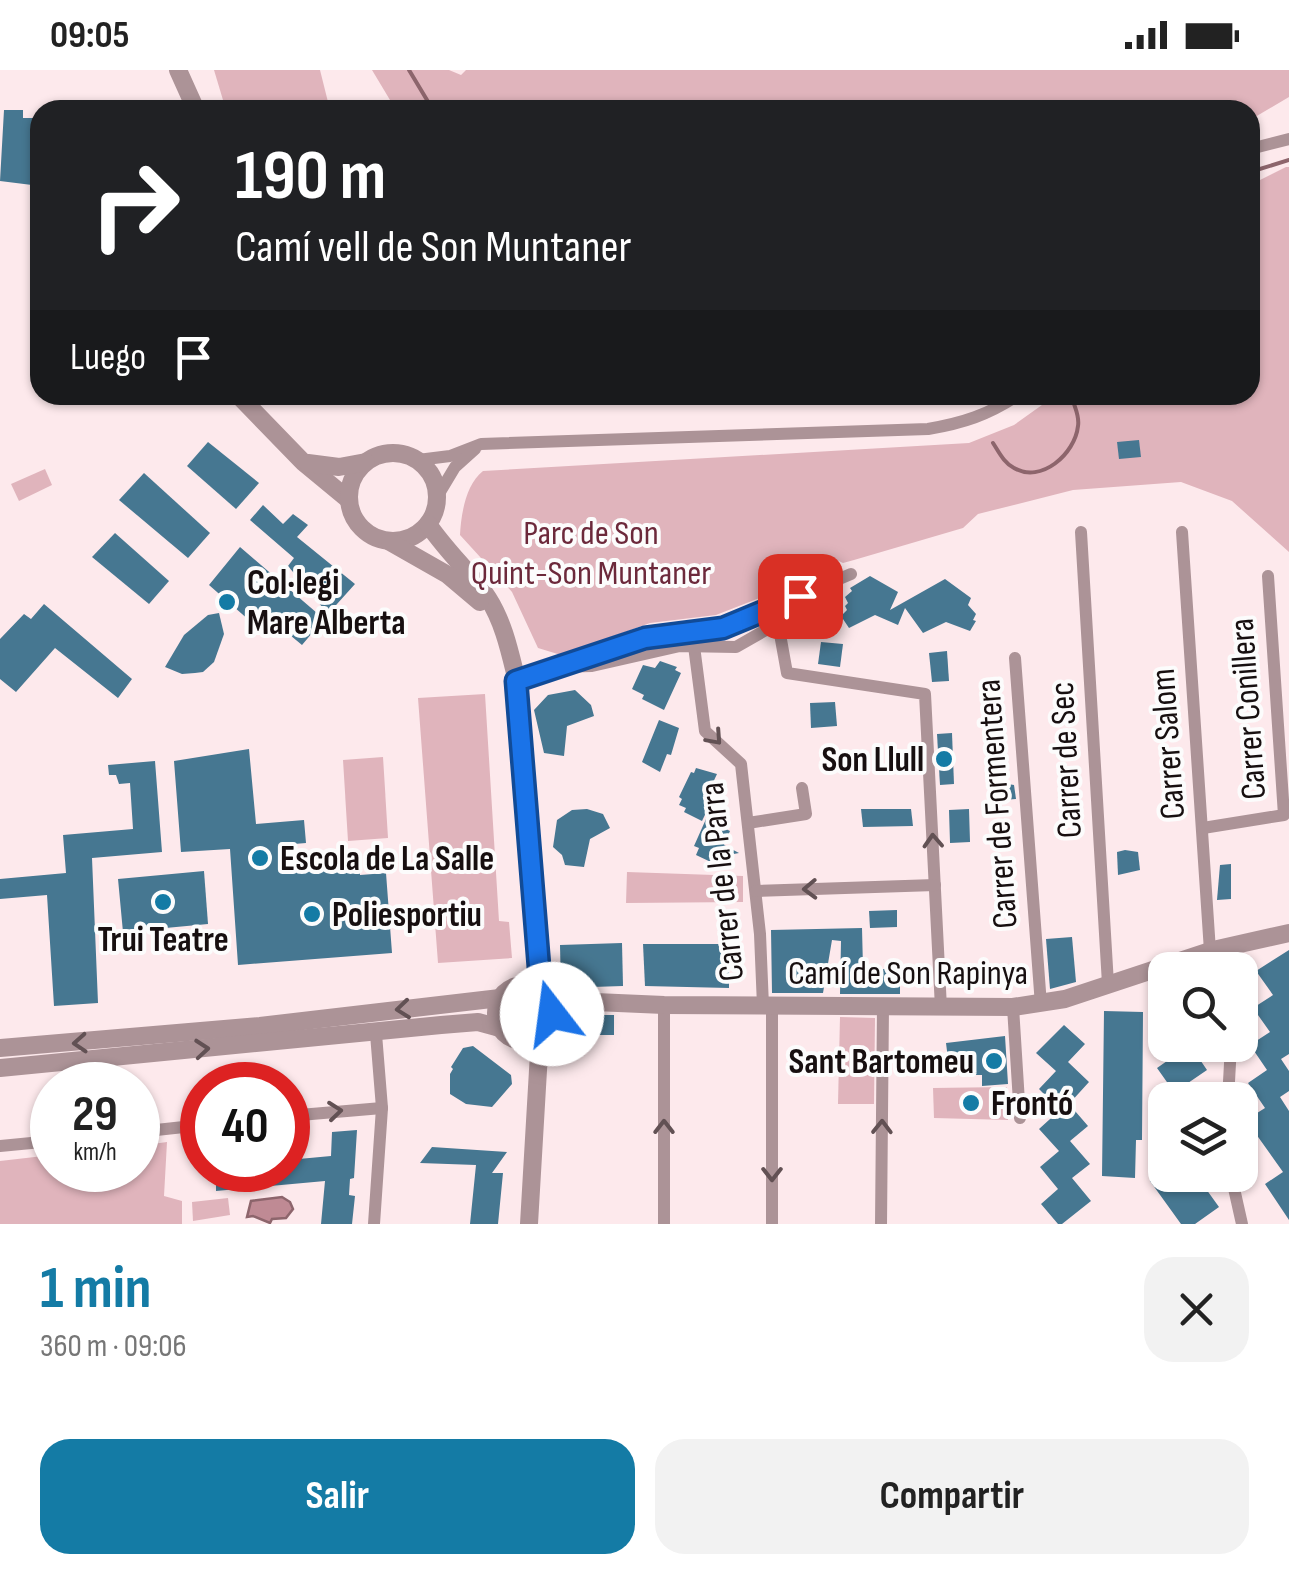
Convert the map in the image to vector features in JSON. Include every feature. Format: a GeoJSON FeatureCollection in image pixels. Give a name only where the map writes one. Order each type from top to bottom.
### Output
{"type":"FeatureCollection","features":[{"type":"Feature","properties":{"kind":"street"},"geometry":{"type":"LineString","coordinates":[[178,70],[192,100]]}},
{"type":"Feature","properties":{"kind":"street"},"geometry":{"type":"LineString","coordinates":[[1260,146],[1289,139]]}},
{"type":"Feature","properties":{"kind":"street"},"geometry":{"type":"LineString","coordinates":[[248,405],[303,462],[349,500]]}},
{"type":"Feature","properties":{"kind":"street"},"geometry":{"type":"LineString","coordinates":[[303,462],[339,467],[392,452],[418,460],[450,456],[481,444],[928,429],[964,423],[1003,405]]}},
{"type":"Feature","properties":{"kind":"street"},"geometry":{"type":"LineString","coordinates":[[388,541],[418,534],[428,524],[437,497],[455,467],[481,444]]}},
{"type":"Feature","properties":{"kind":"street"},"geometry":{"type":"LineString","coordinates":[[418,460],[428,470],[437,497]]}},
{"type":"Feature","properties":{"kind":"street"},"geometry":{"type":"LineString","coordinates":[[366,462],[350,484],[352,514],[361,527],[448,574],[501,625]]}},
{"type":"Feature","properties":{"kind":"street"},"geometry":{"type":"LineString","coordinates":[[428,524],[447,553],[490,602],[501,625],[516,681],[539,967],[546,996],[546,1029],[537,1064],[530,1224]]}},
{"type":"Feature","properties":{"kind":"street","name":"Carrer de Sec"},"geometry":{"type":"LineString","coordinates":[[1081,532],[1108,984]]}},
{"type":"Feature","properties":{"kind":"street","name":"Carrer Salom"},"geometry":{"type":"LineString","coordinates":[[1182,532],[1211,950]]}},
{"type":"Feature","properties":{"kind":"street"},"geometry":{"type":"LineString","coordinates":[[516,681],[645,638],[723,628],[850,574]]}},
{"type":"Feature","properties":{"kind":"street","name":"Carrer Conillera"},"geometry":{"type":"LineString","coordinates":[[1203,828],[1284,816],[1268,576]]}},
{"type":"Feature","properties":{"kind":"street"},"geometry":{"type":"LineString","coordinates":[[556,667],[592,666],[680,646],[736,647],[778,623],[788,673],[925,694],[940,1008]]}},
{"type":"Feature","properties":{"kind":"street","name":"Carrer de la Parra"},"geometry":{"type":"LineString","coordinates":[[694,646],[706,731],[741,764],[768,1006],[772,1224]]}},
{"type":"Feature","properties":{"kind":"street","name":"Carrer de Formentera"},"geometry":{"type":"LineString","coordinates":[[1015,658],[1040,1005]]}},
{"type":"Feature","properties":{"kind":"street"},"geometry":{"type":"LineString","coordinates":[[748,823],[806,814],[802,788]]}},
{"type":"Feature","properties":{"kind":"street"},"geometry":{"type":"LineString","coordinates":[[756,891],[935,884]]}},
{"type":"Feature","properties":{"kind":"street","name":"Camí de Son Rapinya"},"geometry":{"type":"LineString","coordinates":[[546,996],[576,1003],[1013,1008],[1040,1005],[1211,950],[1289,933]]}},
{"type":"Feature","properties":{"kind":"street"},"geometry":{"type":"LineString","coordinates":[[500,1028],[496,1013],[500,998],[539,967]]}},
{"type":"Feature","properties":{"kind":"street"},"geometry":{"type":"LineString","coordinates":[[519,986],[528,986],[546,996]]}},
{"type":"Feature","properties":{"kind":"street"},"geometry":{"type":"LineString","coordinates":[[0,1048],[260,1026],[500,998]]}},
{"type":"Feature","properties":{"kind":"street"},"geometry":{"type":"LineString","coordinates":[[519,1041],[546,1029],[576,1003]]}},
{"type":"Feature","properties":{"kind":"street"},"geometry":{"type":"LineString","coordinates":[[664,1005],[664,1224]]}},
{"type":"Feature","properties":{"kind":"street"},"geometry":{"type":"LineString","coordinates":[[881,1224],[883,1006]]}},
{"type":"Feature","properties":{"kind":"street"},"geometry":{"type":"LineString","coordinates":[[1013,1008],[1020,1118]]}},
{"type":"Feature","properties":{"kind":"street"},"geometry":{"type":"LineString","coordinates":[[0,1068],[478,1022],[500,1028],[519,1041],[537,1064]]}},
{"type":"Feature","properties":{"kind":"street"},"geometry":{"type":"LineString","coordinates":[[374,1224],[382,1108],[376,1034]]}},
{"type":"Feature","properties":{"kind":"street"},"geometry":{"type":"LineString","coordinates":[[310,1114],[382,1108]]}},
{"type":"Feature","properties":{"kind":"street"},"geometry":{"type":"LineString","coordinates":[[0,1146],[30,1143]]}},
{"type":"Feature","properties":{"kind":"street"},"geometry":{"type":"LineString","coordinates":[[1235,1192],[1242,1224]]}},
{"type":"Feature","properties":{"kind":"green space"},"geometry":{"type":"Polygon","coordinates":[[[214,70],[320,70],[328,100],[223,100],[214,70]]]}},
{"type":"Feature","properties":{"kind":"green space"},"geometry":{"type":"Polygon","coordinates":[[[372,70],[449,70],[461,75],[466,70],[1289,70],[1289,97],[1260,114],[1260,100],[390,100],[372,70]]]}},
{"type":"Feature","properties":{"kind":"green space","name":"Parc de Son Quint-Son Muntaner"},"geometry":{"type":"Polygon","coordinates":[[[1289,167],[1289,552],[1232,501],[1181,482],[1073,490],[978,514],[963,528],[854,560],[843,563],[832,558],[802,571],[795,584],[716,615],[650,623],[561,655],[538,648],[512,592],[460,535],[469,491],[483,471],[969,443],[1014,425],[1042,405],[1260,405],[1260,180],[1289,167]]]}},
{"type":"Feature","properties":{"kind":"green space"},"geometry":{"type":"Polygon","coordinates":[[[45,469],[52,485],[19,501],[11,484],[45,469]]]}},
{"type":"Feature","properties":{"kind":"green space"},"geometry":{"type":"Polygon","coordinates":[[[485,694],[499,921],[509,922],[512,958],[438,963],[418,698],[485,694]]]}},
{"type":"Feature","properties":{"kind":"green space"},"geometry":{"type":"Polygon","coordinates":[[[383,757],[388,838],[348,841],[343,760],[383,757]]]}},
{"type":"Feature","properties":{"kind":"green space"},"geometry":{"type":"Polygon","coordinates":[[[627,872],[743,876],[743,902],[626,903],[627,872]]]}},
{"type":"Feature","properties":{"kind":"green space"},"geometry":{"type":"Polygon","coordinates":[[[522,991],[538,997],[544,1013],[538,1029],[522,1035],[506,1029],[500,1013],[506,997],[522,991]]]}},
{"type":"Feature","properties":{"kind":"green space"},"geometry":{"type":"Polygon","coordinates":[[[840,1017],[875,1018],[874,1104],[838,1104],[840,1017]]]}},
{"type":"Feature","properties":{"kind":"green space","name":"Frontó"},"geometry":{"type":"Polygon","coordinates":[[[1007,1087],[1008,1120],[934,1118],[933,1088],[1007,1087]]]}},
{"type":"Feature","properties":{"kind":"green space"},"geometry":{"type":"Polygon","coordinates":[[[167,1142],[164,1196],[182,1201],[182,1224],[0,1224],[0,1161],[30,1158],[30,1192],[160,1192],[160,1143],[167,1142]]]}},
{"type":"Feature","properties":{"kind":"green space"},"geometry":{"type":"Polygon","coordinates":[[[228,1198],[230,1215],[193,1221],[192,1202],[228,1198]]]}},
{"type":"Feature","properties":{"kind":"shaded area"},"geometry":{"type":"Polygon","coordinates":[[[282,1197],[293,1209],[286,1218],[272,1219],[270,1223],[247,1217],[251,1201],[282,1197]]]}},
{"type":"Feature","properties":{"kind":"building"},"geometry":{"type":"Polygon","coordinates":[[[4,110],[23,110],[23,118],[30,118],[30,185],[0,181],[4,110]]]}},
{"type":"Feature","properties":{"kind":"building"},"geometry":{"type":"Polygon","coordinates":[[[1139,440],[1141,457],[1119,459],[1117,442],[1139,440]]]}},
{"type":"Feature","properties":{"kind":"building"},"geometry":{"type":"Polygon","coordinates":[[[208,442],[259,483],[236,509],[187,466],[208,442]]]}},
{"type":"Feature","properties":{"kind":"building"},"geometry":{"type":"Polygon","coordinates":[[[144,473],[210,533],[188,558],[119,500],[144,473]]]}},
{"type":"Feature","properties":{"kind":"building"},"geometry":{"type":"Polygon","coordinates":[[[263,505],[283,524],[293,514],[308,525],[297,537],[355,584],[328,614],[288,566],[294,558],[250,520],[263,505]]]}},
{"type":"Feature","properties":{"kind":"building"},"geometry":{"type":"Polygon","coordinates":[[[115,533],[169,581],[149,604],[92,557],[115,533]]]}},
{"type":"Feature","properties":{"kind":"building"},"geometry":{"type":"Polygon","coordinates":[[[240,547],[324,619],[302,645],[267,616],[258,628],[209,585],[240,547]]]}},
{"type":"Feature","properties":{"kind":"building"},"geometry":{"type":"Polygon","coordinates":[[[870,576],[898,592],[890,610],[945,579],[971,598],[968,605],[976,614],[976,621],[970,631],[946,622],[923,633],[905,608],[898,625],[875,615],[849,628],[841,616],[847,610],[845,597],[852,591],[850,588],[870,576]]]}},
{"type":"Feature","properties":{"kind":"building"},"geometry":{"type":"Polygon","coordinates":[[[44,604],[132,679],[118,698],[55,648],[16,692],[0,679],[0,639],[24,614],[31,619],[44,604]]]}},
{"type":"Feature","properties":{"kind":"building"},"geometry":{"type":"Polygon","coordinates":[[[219,613],[224,634],[214,662],[203,672],[195,673],[182,674],[165,667],[184,635],[208,615],[219,613]]]}},
{"type":"Feature","properties":{"kind":"building"},"geometry":{"type":"Polygon","coordinates":[[[821,642],[843,644],[840,667],[818,664],[821,642]]]}},
{"type":"Feature","properties":{"kind":"building"},"geometry":{"type":"Polygon","coordinates":[[[947,651],[949,681],[932,682],[929,653],[947,651]]]}},
{"type":"Feature","properties":{"kind":"building"},"geometry":{"type":"Polygon","coordinates":[[[660,661],[677,667],[675,670],[681,673],[664,710],[632,689],[643,665],[655,668],[660,661]]]}},
{"type":"Feature","properties":{"kind":"building"},"geometry":{"type":"Polygon","coordinates":[[[575,690],[591,705],[594,716],[567,726],[564,756],[544,753],[534,710],[548,695],[575,690]]]}},
{"type":"Feature","properties":{"kind":"building"},"geometry":{"type":"Polygon","coordinates":[[[835,702],[837,726],[811,728],[810,703],[835,702]]]}},
{"type":"Feature","properties":{"kind":"building"},"geometry":{"type":"Polygon","coordinates":[[[659,720],[679,728],[671,755],[667,754],[660,772],[642,762],[659,720]]]}},
{"type":"Feature","properties":{"kind":"building","name":"Son Llull"},"geometry":{"type":"Polygon","coordinates":[[[952,733],[954,784],[940,785],[937,734],[952,733]]]}},
{"type":"Feature","properties":{"kind":"building","name":"Poliesportiu"},"geometry":{"type":"Polygon","coordinates":[[[249,749],[256,824],[304,820],[306,843],[294,844],[296,870],[360,866],[360,875],[386,873],[392,953],[238,965],[230,849],[181,852],[174,761],[249,749]]]}},
{"type":"Feature","properties":{"kind":"building"},"geometry":{"type":"Polygon","coordinates":[[[155,761],[162,852],[92,858],[98,1003],[54,1006],[47,895],[0,899],[0,879],[66,873],[63,835],[133,829],[130,783],[119,784],[116,775],[109,775],[108,765],[155,761]]]}},
{"type":"Feature","properties":{"kind":"building"},"geometry":{"type":"Polygon","coordinates":[[[696,768],[717,774],[709,791],[715,794],[702,821],[679,805],[679,797],[696,768]]]}},
{"type":"Feature","properties":{"kind":"building"},"geometry":{"type":"Polygon","coordinates":[[[989,784],[1014,785],[1016,799],[990,801],[989,784]]]}},
{"type":"Feature","properties":{"kind":"building"},"geometry":{"type":"Polygon","coordinates":[[[861,809],[911,809],[913,826],[863,827],[861,809]]]}},
{"type":"Feature","properties":{"kind":"building"},"geometry":{"type":"Polygon","coordinates":[[[969,809],[970,842],[950,843],[949,810],[969,809]]]}},
{"type":"Feature","properties":{"kind":"building"},"geometry":{"type":"Polygon","coordinates":[[[572,810],[603,814],[610,828],[590,839],[584,867],[565,865],[562,855],[553,847],[557,820],[572,810]]]}},
{"type":"Feature","properties":{"kind":"building"},"geometry":{"type":"Polygon","coordinates":[[[706,819],[730,831],[724,845],[739,853],[718,857],[715,864],[696,855],[699,848],[694,846],[706,819]]]}},
{"type":"Feature","properties":{"kind":"building"},"geometry":{"type":"Polygon","coordinates":[[[1117,852],[1138,852],[1140,870],[1118,875],[1117,852]]]}},
{"type":"Feature","properties":{"kind":"building"},"geometry":{"type":"Polygon","coordinates":[[[1231,864],[1231,899],[1217,900],[1220,865],[1231,864]]]}},
{"type":"Feature","properties":{"kind":"building","name":"Trui Teatre"},"geometry":{"type":"Polygon","coordinates":[[[204,871],[208,924],[123,932],[118,879],[204,871]]]}},
{"type":"Feature","properties":{"kind":"building"},"geometry":{"type":"Polygon","coordinates":[[[897,910],[897,927],[870,928],[869,911],[897,910]]]}},
{"type":"Feature","properties":{"kind":"building"},"geometry":{"type":"Polygon","coordinates":[[[862,928],[863,968],[900,970],[900,994],[840,994],[841,941],[832,940],[823,993],[772,993],[771,930],[862,928]]]}},
{"type":"Feature","properties":{"kind":"building"},"geometry":{"type":"Polygon","coordinates":[[[1072,937],[1076,982],[1050,989],[1046,939],[1072,937]]]}},
{"type":"Feature","properties":{"kind":"building"},"geometry":{"type":"Polygon","coordinates":[[[622,943],[623,986],[561,988],[560,945],[622,943]]]}},
{"type":"Feature","properties":{"kind":"building"},"geometry":{"type":"Polygon","coordinates":[[[643,944],[729,944],[729,988],[645,986],[643,944]]]}},
{"type":"Feature","properties":{"kind":"building"},"geometry":{"type":"Polygon","coordinates":[[[1289,950],[1289,1054],[1281,1059],[1289,1071],[1289,1091],[1280,1097],[1289,1111],[1289,1220],[1265,1184],[1283,1172],[1258,1137],[1258,1112],[1265,1108],[1258,1098],[1258,1082],[1249,1082],[1267,1070],[1258,1057],[1258,1040],[1270,1032],[1258,1015],[1258,1005],[1273,995],[1258,970],[1289,950]]]}},
{"type":"Feature","properties":{"kind":"building"},"geometry":{"type":"Polygon","coordinates":[[[1104,1011],[1143,1012],[1142,1140],[1136,1140],[1135,1178],[1102,1176],[1104,1011]]]}},
{"type":"Feature","properties":{"kind":"building"},"geometry":{"type":"Polygon","coordinates":[[[574,1015],[614,1015],[614,1035],[577,1035],[576,1044],[564,1044],[566,1022],[574,1015]]]}},
{"type":"Feature","properties":{"kind":"building"},"geometry":{"type":"Polygon","coordinates":[[[1064,1025],[1085,1044],[1068,1062],[1089,1082],[1069,1104],[1088,1126],[1070,1141],[1090,1164],[1072,1178],[1091,1201],[1058,1224],[1041,1204],[1058,1189],[1040,1167],[1059,1151],[1039,1129],[1060,1110],[1039,1089],[1056,1071],[1036,1053],[1064,1025]]]}},
{"type":"Feature","properties":{"kind":"building"},"geometry":{"type":"Polygon","coordinates":[[[1005,1036],[1008,1084],[982,1086],[982,1075],[950,1075],[946,1043],[1005,1036]]]}},
{"type":"Feature","properties":{"kind":"building"},"geometry":{"type":"Polygon","coordinates":[[[473,1046],[511,1075],[512,1084],[492,1107],[466,1104],[450,1094],[451,1067],[463,1048],[473,1046]]]}},
{"type":"Feature","properties":{"kind":"building"},"geometry":{"type":"Polygon","coordinates":[[[1166,1062],[1202,1062],[1207,1070],[1189,1082],[1167,1082],[1157,1068],[1166,1062]]]}},
{"type":"Feature","properties":{"kind":"building"},"geometry":{"type":"Polygon","coordinates":[[[357,1130],[349,1195],[355,1196],[352,1224],[321,1224],[325,1181],[310,1182],[310,1158],[331,1156],[332,1132],[357,1130]]]}},
{"type":"Feature","properties":{"kind":"building"},"geometry":{"type":"Polygon","coordinates":[[[432,1147],[507,1152],[492,1173],[503,1173],[498,1224],[470,1224],[476,1165],[420,1163],[432,1147]]]}},
{"type":"Feature","properties":{"kind":"building"},"geometry":{"type":"Polygon","coordinates":[[[1158,1192],[1208,1192],[1219,1207],[1195,1224],[1181,1224],[1158,1192]]]}},
{"type":"Feature","properties":{"kind":"waterway"},"geometry":{"type":"LineString","coordinates":[[409,70],[427,100]]}},
{"type":"Feature","properties":{"kind":"waterway"},"geometry":{"type":"LineString","coordinates":[[1260,169],[1289,160]]}},
{"type":"Feature","properties":{"kind":"waterway"},"geometry":{"type":"LineString","coordinates":[[993,443],[1014,468],[1024,472],[1045,469],[1071,447],[1078,426],[1075,405]]}},
{"type":"Feature","properties":{"kind":"place","name":"Col·legi Mare Alberta"},"geometry":{"type":"Point","coordinates":[227,602]}},
{"type":"Feature","properties":{"kind":"place","name":"Son Llull"},"geometry":{"type":"Point","coordinates":[944,759]}},
{"type":"Feature","properties":{"kind":"place","name":"Escola de La Salle"},"geometry":{"type":"Point","coordinates":[260,858]}},
{"type":"Feature","properties":{"kind":"place","name":"Trui Teatre"},"geometry":{"type":"Point","coordinates":[163,902]}},
{"type":"Feature","properties":{"kind":"place","name":"Poliesportiu"},"geometry":{"type":"Point","coordinates":[312,914]}},
{"type":"Feature","properties":{"kind":"place","name":"Sant Bartomeu"},"geometry":{"type":"Point","coordinates":[994,1061]}},
{"type":"Feature","properties":{"kind":"place","name":"Frontó"},"geometry":{"type":"Point","coordinates":[971,1103]}},
{"type":"Feature","properties":{"kind":"route"},"geometry":{"type":"LineString","coordinates":[[552,1014],[539,967],[516,681],[645,638],[723,628],[800,596]]}}]}
